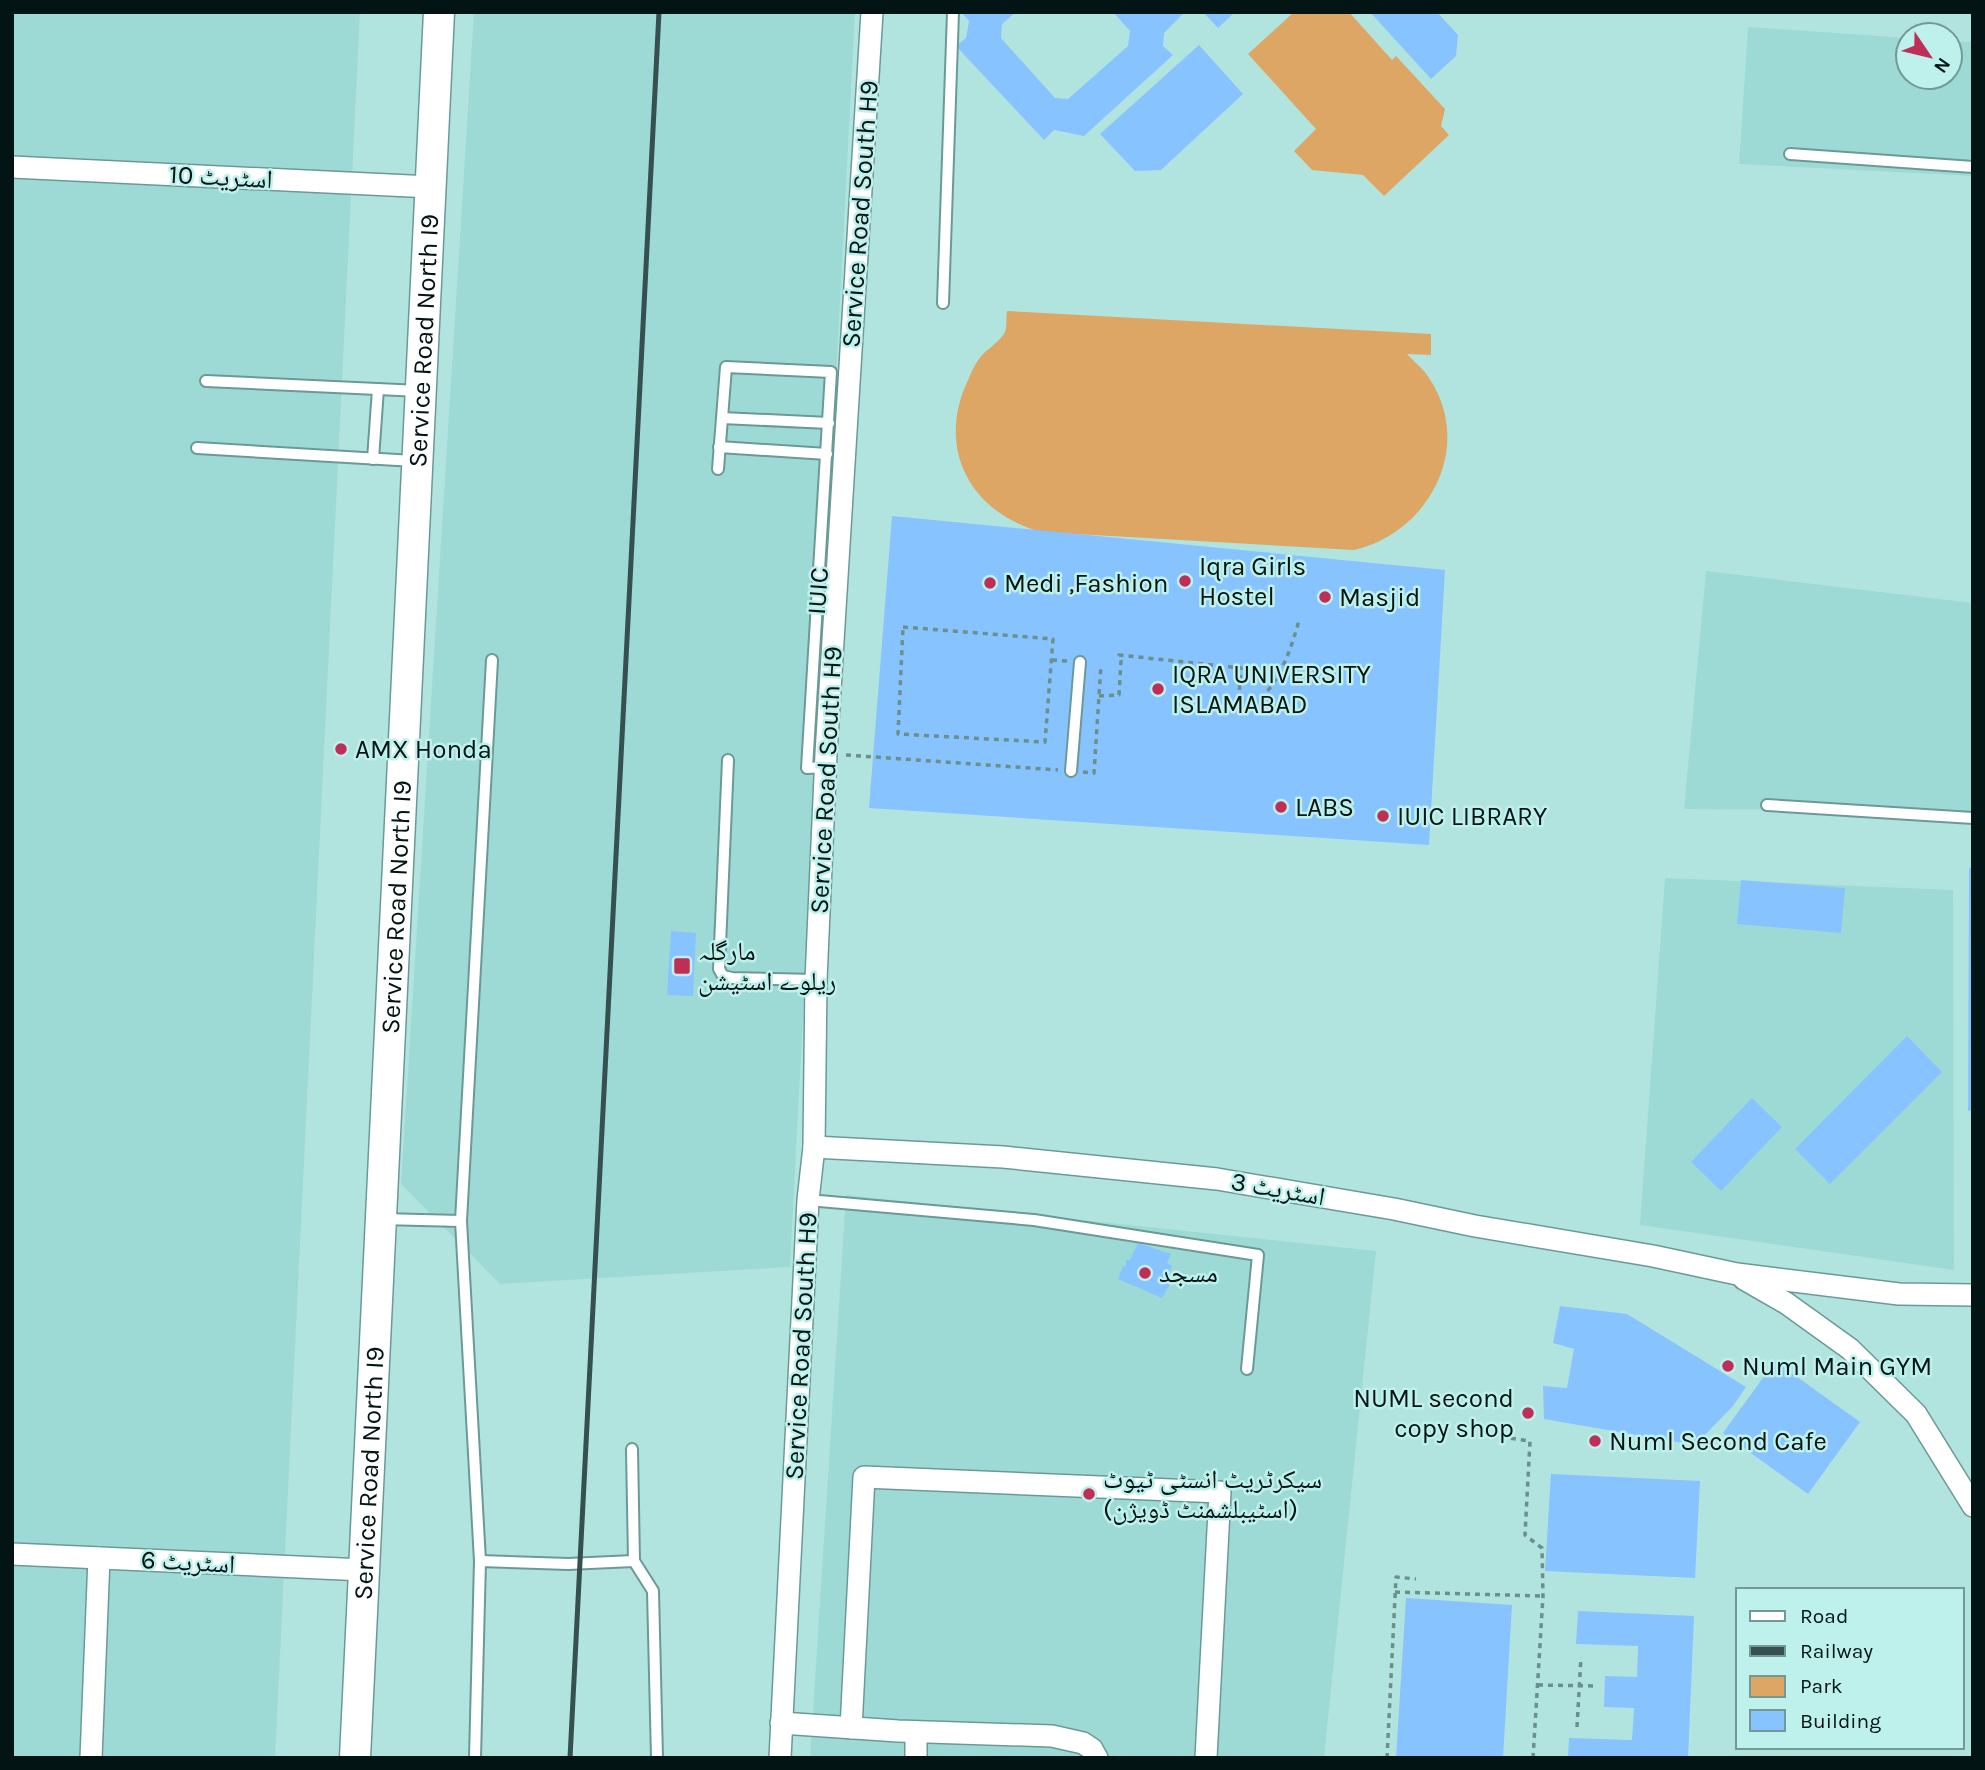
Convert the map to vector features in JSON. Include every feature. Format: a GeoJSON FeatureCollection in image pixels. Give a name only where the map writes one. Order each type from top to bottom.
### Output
{"type":"FeatureCollection","features":[{"type":"Feature","properties":{"kind":"main road","name":"Service Road North I9"},"geometry":{"type":"LineString","coordinates":[[355,1758],[439,12]]}},
{"type":"Feature","properties":{"kind":"street","name":"Service Road South H9"},"geometry":{"type":"LineString","coordinates":[[779,1758],[808,1200],[814,1147],[820,763],[872,12]]}},
{"type":"Feature","properties":{"kind":"street","name":"اسٹریٹ 10"},"geometry":{"type":"LineString","coordinates":[[12,167],[430,187]]}},
{"type":"Feature","properties":{"kind":"street","name":"اسٹریٹ 3"},"geometry":{"type":"LineString","coordinates":[[814,1147],[1003,1157],[1217,1179],[1653,1256],[1737,1275]]}},
{"type":"Feature","properties":{"kind":"street"},"geometry":{"type":"LineString","coordinates":[[1737,1275],[1899,1294],[1973,1295]]}},
{"type":"Feature","properties":{"kind":"street"},"geometry":{"type":"LineString","coordinates":[[1737,1275],[1786,1303],[1850,1349],[1916,1414],[1973,1506]]}},
{"type":"Feature","properties":{"kind":"street"},"geometry":{"type":"LineString","coordinates":[[852,1728],[864,1476],[1220,1492],[1206,1758]]}},
{"type":"Feature","properties":{"kind":"street","name":"اسٹریٹ 6"},"geometry":{"type":"LineString","coordinates":[[12,1554],[363,1570]]}},
{"type":"Feature","properties":{"kind":"street"},"geometry":{"type":"LineString","coordinates":[[91,1758],[99,1558]]}},
{"type":"Feature","properties":{"kind":"street"},"geometry":{"type":"LineString","coordinates":[[781,1723],[916,1732],[1052,1736],[1083,1743],[1092,1749],[1097,1758]]}},
{"type":"Feature","properties":{"kind":"street"},"geometry":{"type":"LineString","coordinates":[[916,1732],[916,1758]]}},
{"type":"Feature","properties":{"kind":"lane"},"geometry":{"type":"LineString","coordinates":[[943,303],[953,12]]}},
{"type":"Feature","properties":{"kind":"lane"},"geometry":{"type":"LineString","coordinates":[[1790,153],[1973,167]]}},
{"type":"Feature","properties":{"kind":"lane","name":"IUIC"},"geometry":{"type":"LineString","coordinates":[[722,418],[726,367],[831,372],[820,763]]}},
{"type":"Feature","properties":{"kind":"lane"},"geometry":{"type":"LineString","coordinates":[[206,381],[420,391]]}},
{"type":"Feature","properties":{"kind":"lane"},"geometry":{"type":"LineString","coordinates":[[373,459],[378,389]]}},
{"type":"Feature","properties":{"kind":"lane"},"geometry":{"type":"LineString","coordinates":[[718,469],[722,418],[829,419]]}},
{"type":"Feature","properties":{"kind":"lane"},"geometry":{"type":"LineString","coordinates":[[719,447],[827,454]]}},
{"type":"Feature","properties":{"kind":"lane"},"geometry":{"type":"LineString","coordinates":[[197,448],[417,461]]}},
{"type":"Feature","properties":{"kind":"lane"},"geometry":{"type":"LineString","coordinates":[[475,1758],[480,1561],[461,1221],[492,660]]}},
{"type":"Feature","properties":{"kind":"lane"},"geometry":{"type":"LineString","coordinates":[[1071,771],[1080,662]]}},
{"type":"Feature","properties":{"kind":"lane"},"geometry":{"type":"LineString","coordinates":[[728,760],[719,969],[723,976],[732,978],[816,980]]}},
{"type":"Feature","properties":{"kind":"lane"},"geometry":{"type":"LineString","coordinates":[[1768,805],[1973,818]]}},
{"type":"Feature","properties":{"kind":"lane"},"geometry":{"type":"LineString","coordinates":[[808,1200],[1034,1220],[1258,1255],[1247,1369]]}},
{"type":"Feature","properties":{"kind":"lane"},"geometry":{"type":"LineString","coordinates":[[380,1219],[461,1221]]}},
{"type":"Feature","properties":{"kind":"lane"},"geometry":{"type":"LineString","coordinates":[[632,1449],[634,1562],[653,1591],[657,1758]]}},
{"type":"Feature","properties":{"kind":"lane"},"geometry":{"type":"LineString","coordinates":[[480,1561],[568,1564],[634,1562]]}},
{"type":"Feature","properties":{"kind":"path"},"geometry":{"type":"LineString","coordinates":[[1099,696],[1119,695],[1119,654],[1241,667],[1238,709],[1241,710],[1255,703],[1272,687],[1292,648],[1299,620]]}},
{"type":"Feature","properties":{"kind":"path"},"geometry":{"type":"LineString","coordinates":[[902,627],[1053,639],[1045,742],[898,734],[902,627]]}},
{"type":"Feature","properties":{"kind":"path"},"geometry":{"type":"LineString","coordinates":[[820,763],[1094,772],[1101,665]]}},
{"type":"Feature","properties":{"kind":"path"},"geometry":{"type":"LineString","coordinates":[[1501,1437],[1530,1441],[1525,1535],[1542,1548],[1543,1596],[1533,1758]]}},
{"type":"Feature","properties":{"kind":"path"},"geometry":{"type":"LineString","coordinates":[[1387,1758],[1396,1577],[1416,1579]]}},
{"type":"Feature","properties":{"kind":"path"},"geometry":{"type":"LineString","coordinates":[[1395,1592],[1543,1596]]}},
{"type":"Feature","properties":{"kind":"path"},"geometry":{"type":"LineString","coordinates":[[1577,1727],[1581,1657]]}},
{"type":"Feature","properties":{"kind":"path"},"geometry":{"type":"LineString","coordinates":[[1538,1685],[1598,1686]]}},
{"type":"Feature","properties":{"kind":"shaded area"},"geometry":{"type":"Polygon","coordinates":[[[12,12],[360,12],[275,1758],[12,1758],[12,12]]]}},
{"type":"Feature","properties":{"kind":"shaded area","name":"مارگلہ ریلوے اسٹیشن"},"geometry":{"type":"Polygon","coordinates":[[[474,12],[855,12],[790,1267],[500,1284],[401,1184],[474,12]]]}},
{"type":"Feature","properties":{"kind":"shaded area"},"geometry":{"type":"Polygon","coordinates":[[[1748,27],[1894,37],[1894,91],[1964,91],[1964,42],[1973,42],[1973,176],[1739,164],[1748,27]]]}},
{"type":"Feature","properties":{"kind":"shaded area"},"geometry":{"type":"Polygon","coordinates":[[[1706,571],[1973,603],[1973,811],[1684,809],[1706,571]]]}},
{"type":"Feature","properties":{"kind":"shaded area"},"geometry":{"type":"Polygon","coordinates":[[[1665,878],[1953,890],[1954,1270],[1640,1225],[1665,878]]]}},
{"type":"Feature","properties":{"kind":"shaded area","name":"سیکرٹریٹ انسٹی ٹیوٹ (اسٹیبلشمنٹ ڈویژن)"},"geometry":{"type":"Polygon","coordinates":[[[846,1195],[1376,1251],[1324,1758],[810,1758],[846,1195]]]}},
{"type":"Feature","properties":{"kind":"green space"},"geometry":{"type":"Polygon","coordinates":[[[1294,12],[1349,12],[1392,60],[1396,56],[1445,109],[1441,126],[1449,135],[1384,196],[1363,175],[1312,170],[1294,151],[1316,129],[1248,54],[1294,12]]]}},
{"type":"Feature","properties":{"kind":"green space"},"geometry":{"type":"Polygon","coordinates":[[[1007,311],[1431,334],[1431,355],[1407,354],[1427,375],[1442,404],[1447,431],[1445,458],[1437,483],[1423,506],[1404,526],[1381,541],[1354,550],[1041,532],[1016,522],[995,509],[978,493],[965,473],[958,452],[956,428],[959,404],[971,372],[982,355],[1005,332],[1007,311]]]}},
{"type":"Feature","properties":{"kind":"building"},"geometry":{"type":"Polygon","coordinates":[[[961,12],[1016,12],[1002,24],[1001,38],[1055,98],[1068,99],[1128,46],[1130,31],[1113,12],[1185,12],[1164,33],[1163,46],[1173,55],[1084,136],[1054,130],[1044,140],[956,46],[966,38],[969,21],[961,12]]]}},
{"type":"Feature","properties":{"kind":"building"},"geometry":{"type":"Polygon","coordinates":[[[1203,12],[1235,12],[1218,28],[1203,12]]]}},
{"type":"Feature","properties":{"kind":"building"},"geometry":{"type":"Polygon","coordinates":[[[1370,12],[1437,12],[1458,35],[1456,56],[1431,79],[1370,12]]]}},
{"type":"Feature","properties":{"kind":"building"},"geometry":{"type":"Polygon","coordinates":[[[1199,45],[1243,94],[1161,170],[1135,171],[1100,134],[1199,45]]]}},
{"type":"Feature","properties":{"kind":"building","name":"IQRA UNIVERSITY ISLAMABAD"},"geometry":{"type":"Polygon","coordinates":[[[892,516],[1445,570],[1429,845],[869,808],[892,516]]]}},
{"type":"Feature","properties":{"kind":"building"},"geometry":{"type":"Polygon","coordinates":[[[1969,868],[1973,868],[1973,1110],[1968,1111],[1969,868]]]}},
{"type":"Feature","properties":{"kind":"building"},"geometry":{"type":"Polygon","coordinates":[[[1741,880],[1845,888],[1841,933],[1737,924],[1741,880]]]}},
{"type":"Feature","properties":{"kind":"building"},"geometry":{"type":"Polygon","coordinates":[[[671,931],[696,933],[693,996],[667,995],[671,931]]]}},
{"type":"Feature","properties":{"kind":"building"},"geometry":{"type":"Polygon","coordinates":[[[1907,1036],[1942,1072],[1830,1184],[1795,1149],[1907,1036]]]}},
{"type":"Feature","properties":{"kind":"building"},"geometry":{"type":"Polygon","coordinates":[[[1752,1098],[1782,1127],[1721,1191],[1691,1162],[1752,1098]]]}},
{"type":"Feature","properties":{"kind":"building","name":"مسجد"},"geometry":{"type":"Polygon","coordinates":[[[1138,1243],[1171,1254],[1167,1263],[1172,1266],[1165,1281],[1170,1284],[1162,1298],[1118,1279],[1123,1266],[1126,1266],[1126,1260],[1130,1260],[1138,1243]]]}},
{"type":"Feature","properties":{"kind":"building"},"geometry":{"type":"Polygon","coordinates":[[[1560,1306],[1627,1314],[1746,1387],[1733,1406],[1695,1445],[1544,1419],[1543,1386],[1567,1388],[1574,1349],[1553,1343],[1560,1306]]]}},
{"type":"Feature","properties":{"kind":"building"},"geometry":{"type":"Polygon","coordinates":[[[1775,1361],[1860,1422],[1808,1494],[1723,1433],[1775,1361]]]}},
{"type":"Feature","properties":{"kind":"building"},"geometry":{"type":"Polygon","coordinates":[[[1551,1474],[1700,1481],[1695,1578],[1545,1571],[1551,1474]]]}},
{"type":"Feature","properties":{"kind":"building"},"geometry":{"type":"Polygon","coordinates":[[[1406,1598],[1512,1605],[1503,1758],[1396,1758],[1406,1598]]]}},
{"type":"Feature","properties":{"kind":"building"},"geometry":{"type":"Polygon","coordinates":[[[1578,1611],[1694,1616],[1688,1758],[1568,1758],[1569,1738],[1632,1740],[1634,1708],[1604,1707],[1605,1676],[1637,1677],[1638,1646],[1576,1644],[1578,1611]]]}},
{"type":"Feature","properties":{"kind":"railway"},"geometry":{"type":"LineString","coordinates":[[570,1758],[659,12]]}},
{"type":"Feature","properties":{"kind":"place","name":"Iqra Girls Hostel"},"geometry":{"type":"Point","coordinates":[1185,581]}},
{"type":"Feature","properties":{"kind":"place","name":"Medi ,Fashion"},"geometry":{"type":"Point","coordinates":[990,583]}},
{"type":"Feature","properties":{"kind":"place","name":"Masjid"},"geometry":{"type":"Point","coordinates":[1325,597]}},
{"type":"Feature","properties":{"kind":"place","name":"IQRA UNIVERSITY ISLAMABAD"},"geometry":{"type":"Point","coordinates":[1158,689]}},
{"type":"Feature","properties":{"kind":"place","name":"AMX Honda"},"geometry":{"type":"Point","coordinates":[341,749]}},
{"type":"Feature","properties":{"kind":"place","name":"LABS"},"geometry":{"type":"Point","coordinates":[1281,807]}},
{"type":"Feature","properties":{"kind":"place","name":"IUIC LIBRARY"},"geometry":{"type":"Point","coordinates":[1383,816]}},
{"type":"Feature","properties":{"kind":"place","name":"مارگلہ ریلوے اسٹیشن"},"geometry":{"type":"Point","coordinates":[682,966]}},
{"type":"Feature","properties":{"kind":"place","name":"مسجد"},"geometry":{"type":"Point","coordinates":[1145,1273]}},
{"type":"Feature","properties":{"kind":"place","name":"Numl Main GYM"},"geometry":{"type":"Point","coordinates":[1728,1366]}},
{"type":"Feature","properties":{"kind":"place","name":"NUML second copy shop"},"geometry":{"type":"Point","coordinates":[1528,1413]}},
{"type":"Feature","properties":{"kind":"place","name":"Numl Second Cafe"},"geometry":{"type":"Point","coordinates":[1595,1441]}},
{"type":"Feature","properties":{"kind":"place","name":"سیکرٹریٹ انسٹی ٹیوٹ (اسٹیبلشمنٹ ڈویژن)"},"geometry":{"type":"Point","coordinates":[1089,1494]}}]}
